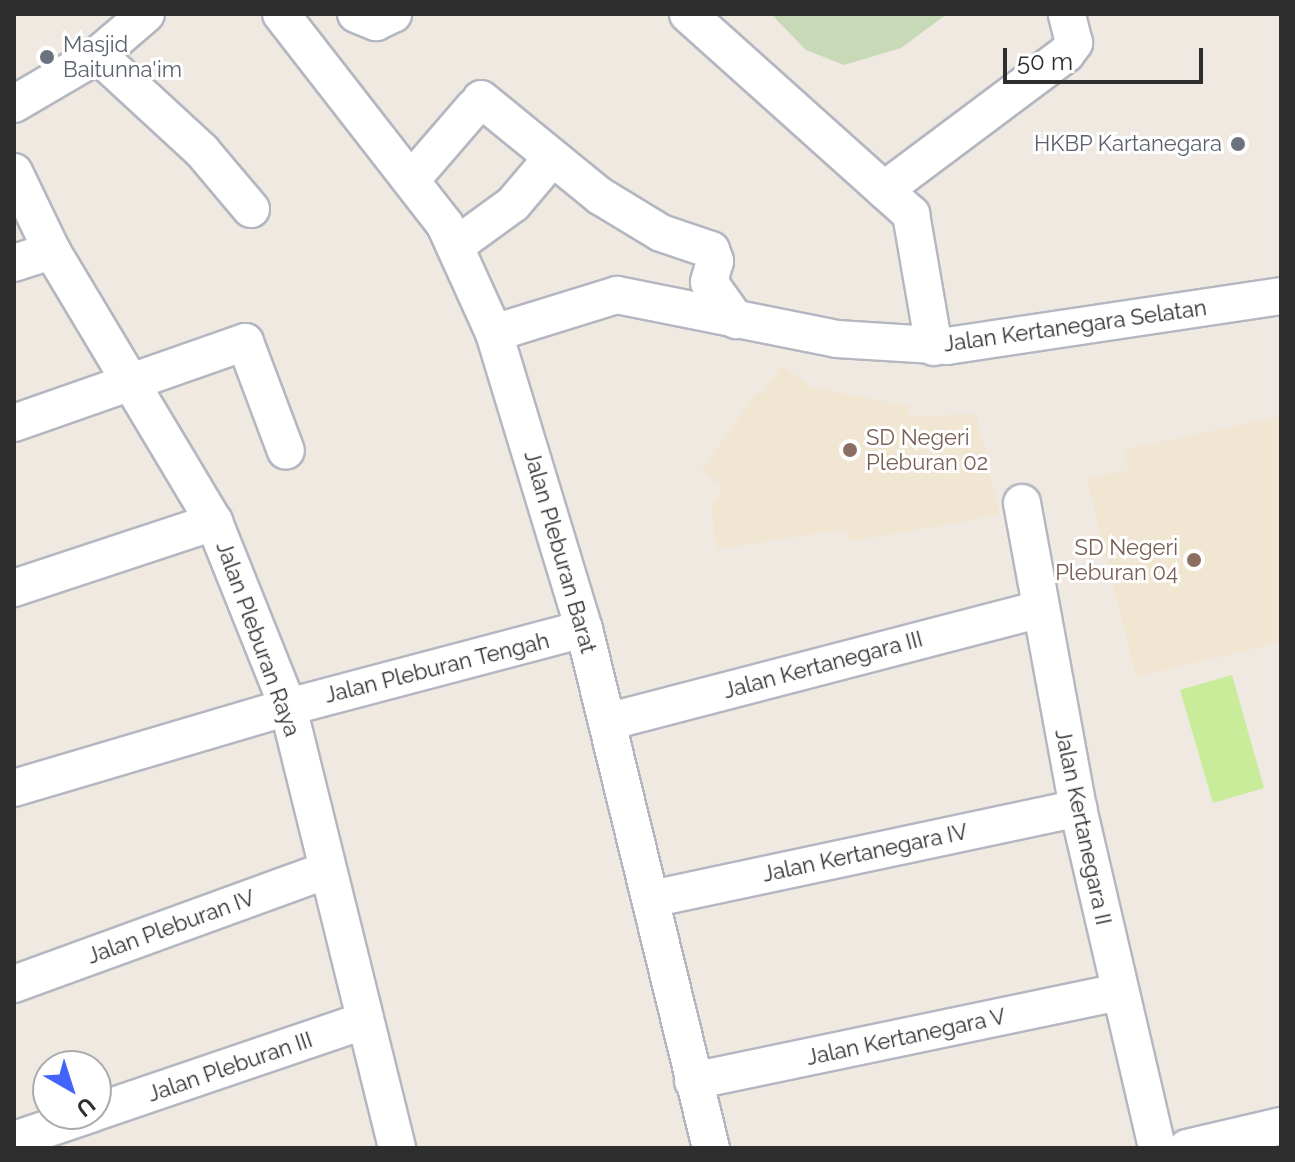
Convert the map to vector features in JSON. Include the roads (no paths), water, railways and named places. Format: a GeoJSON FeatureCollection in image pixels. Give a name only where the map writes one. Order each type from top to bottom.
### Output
{"type":"FeatureCollection","features":[{"type":"Feature","properties":{"kind":"street"},"geometry":{"type":"LineString","coordinates":[[14,104],[98,55],[146,14]]}},
{"type":"Feature","properties":{"kind":"street","name":"Jalan Pleburan Barat"},"geometry":{"type":"LineString","coordinates":[[281,14],[412,179],[458,244],[494,333],[584,629],[711,1148]]}},
{"type":"Feature","properties":{"kind":"street"},"geometry":{"type":"LineString","coordinates":[[356,14],[376,22],[393,14]]}},
{"type":"Feature","properties":{"kind":"street"},"geometry":{"type":"LineString","coordinates":[[688,14],[911,214],[917,227],[934,347]]}},
{"type":"Feature","properties":{"kind":"street"},"geometry":{"type":"LineString","coordinates":[[884,190],[1066,54],[1074,43],[1067,14]]}},
{"type":"Feature","properties":{"kind":"street"},"geometry":{"type":"LineString","coordinates":[[98,55],[202,151],[251,209]]}},
{"type":"Feature","properties":{"kind":"street"},"geometry":{"type":"LineString","coordinates":[[412,179],[478,102],[552,158],[661,233],[711,250],[715,261],[709,282],[736,320]]}},
{"type":"Feature","properties":{"kind":"street"},"geometry":{"type":"LineString","coordinates":[[458,244],[513,204],[552,158]]}},
{"type":"Feature","properties":{"kind":"street","name":"Jalan Pleburan Raya"},"geometry":{"type":"LineString","coordinates":[[14,172],[52,251],[214,522],[288,707],[397,1148]]}},
{"type":"Feature","properties":{"kind":"street"},"geometry":{"type":"LineString","coordinates":[[14,263],[52,251]]}},
{"type":"Feature","properties":{"kind":"street","name":"Jalan Kertanegara Selatan"},"geometry":{"type":"LineString","coordinates":[[494,333],[617,295],[837,339],[934,347],[1281,296]]}},
{"type":"Feature","properties":{"kind":"street"},"geometry":{"type":"LineString","coordinates":[[14,423],[245,342],[286,451]]}},
{"type":"Feature","properties":{"kind":"street","name":"Jalan Kertanegara II"},"geometry":{"type":"LineString","coordinates":[[1022,503],[1078,808],[1157,1148]]}},
{"type":"Feature","properties":{"kind":"street"},"geometry":{"type":"LineString","coordinates":[[14,588],[214,522]]}},
{"type":"Feature","properties":{"kind":"street","name":"Jalan Kertanegara III"},"geometry":{"type":"LineString","coordinates":[[607,722],[1040,609]]}},
{"type":"Feature","properties":{"kind":"street","name":"Jalan Pleburan Tengah"},"geometry":{"type":"LineString","coordinates":[[14,788],[288,707],[584,629]]}},
{"type":"Feature","properties":{"kind":"street","name":"Jalan Kertanegara IV"},"geometry":{"type":"LineString","coordinates":[[651,899],[1078,808]]}},
{"type":"Feature","properties":{"kind":"street","name":"Jalan Pleburan IV"},"geometry":{"type":"LineString","coordinates":[[14,984],[328,870]]}},
{"type":"Feature","properties":{"kind":"street","name":"Jalan Kertanegara V"},"geometry":{"type":"LineString","coordinates":[[693,1081],[1119,992]]}},
{"type":"Feature","properties":{"kind":"street","name":"Jalan Pleburan III"},"geometry":{"type":"LineString","coordinates":[[112,1107],[364,1021]]}},
{"type":"Feature","properties":{"kind":"street"},"geometry":{"type":"LineString","coordinates":[[1187,1148],[1281,1126]]}},
{"type":"Feature","properties":{"kind":"street","name":"Jalan Pleburan III"},"geometry":{"type":"LineString","coordinates":[[14,1140],[43,1130]]}},
{"type":"Feature","properties":{"kind":"place","name":"Masjid Baitunna'im"},"geometry":{"type":"Point","coordinates":[47,57]}},
{"type":"Feature","properties":{"kind":"place","name":"HKBP Kartanegara"},"geometry":{"type":"Point","coordinates":[1238,144]}},
{"type":"Feature","properties":{"kind":"place","name":"SD Negeri Pleburan 02"},"geometry":{"type":"Point","coordinates":[850,450]}},
{"type":"Feature","properties":{"kind":"place","name":"SD Negeri Pleburan 04"},"geometry":{"type":"Point","coordinates":[1194,560]}}]}
